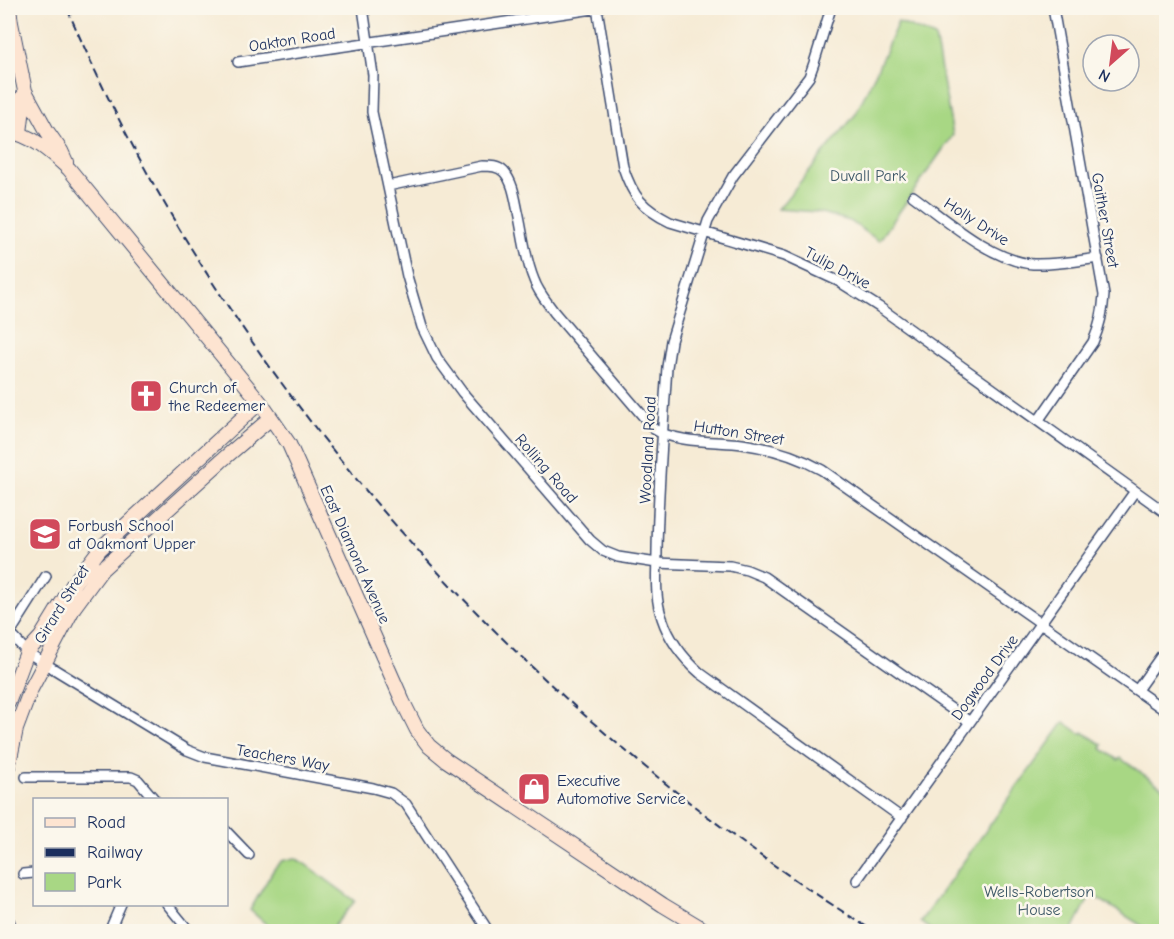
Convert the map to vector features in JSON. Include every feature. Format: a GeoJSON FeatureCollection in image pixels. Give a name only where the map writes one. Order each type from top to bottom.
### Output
{"type":"FeatureCollection","features":[{"type":"Feature","properties":{"kind":"street"},"geometry":{"type":"LineString","coordinates":[[9,8],[27,94],[69,169]]}},
{"type":"Feature","properties":{"kind":"street","name":"Rolling Road"},"geometry":{"type":"LineString","coordinates":[[363,8],[373,75],[372,112],[406,276],[422,327],[437,358],[462,392],[590,540],[603,551],[618,557],[657,563],[730,566],[764,577],[970,722]]}},
{"type":"Feature","properties":{"kind":"street","name":"Oakton Road"},"geometry":{"type":"LineString","coordinates":[[238,62],[598,8]]}},
{"type":"Feature","properties":{"kind":"street","name":"Tulip Drive"},"geometry":{"type":"LineString","coordinates":[[598,8],[623,167],[629,186],[640,203],[655,215],[670,222],[784,256],[838,282],[879,308],[1167,513]]}},
{"type":"Feature","properties":{"kind":"street","name":"Woodland Road"},"geometry":{"type":"LineString","coordinates":[[831,8],[809,77],[733,176],[716,205],[704,232],[671,341],[662,434],[656,590],[661,617],[673,642],[700,674],[902,818]]}},
{"type":"Feature","properties":{"kind":"street","name":"Gaither Street"},"geometry":{"type":"LineString","coordinates":[[1038,421],[1093,342],[1100,328],[1104,295],[1053,8]]}},
{"type":"Feature","properties":{"kind":"street"},"geometry":{"type":"LineString","coordinates":[[8,116],[14,113],[27,94]]}},
{"type":"Feature","properties":{"kind":"street"},"geometry":{"type":"LineString","coordinates":[[18,134],[27,94]]}},
{"type":"Feature","properties":{"kind":"street","name":"East Diamond Avenue"},"geometry":{"type":"LineString","coordinates":[[18,134],[54,154],[69,169],[260,402],[289,444],[403,702],[417,730],[429,746],[446,760],[655,900],[708,932]]}},
{"type":"Feature","properties":{"kind":"street"},"geometry":{"type":"LineString","coordinates":[[388,186],[482,166],[499,168],[512,186],[534,281],[542,295],[647,421],[662,434]]}},
{"type":"Feature","properties":{"kind":"street","name":"Holly Drive"},"geometry":{"type":"LineString","coordinates":[[914,196],[986,248],[1008,259],[1031,264],[1053,264],[1098,258]]}},
{"type":"Feature","properties":{"kind":"street","name":"Girard Street"},"geometry":{"type":"LineString","coordinates":[[8,703],[27,652],[41,637],[74,583],[100,549],[260,402]]}},
{"type":"Feature","properties":{"kind":"street","name":"Girard Street"},"geometry":{"type":"LineString","coordinates":[[8,768],[16,729],[31,689],[74,607],[105,566],[271,418]]}},
{"type":"Feature","properties":{"kind":"street","name":"Hutton Street"},"geometry":{"type":"LineString","coordinates":[[662,434],[766,448],[812,464],[833,476],[1167,711]]}},
{"type":"Feature","properties":{"kind":"street","name":"Dogwood Drive"},"geometry":{"type":"LineString","coordinates":[[857,880],[1135,491]]}},
{"type":"Feature","properties":{"kind":"street"},"geometry":{"type":"LineString","coordinates":[[8,633],[45,576]]}},
{"type":"Feature","properties":{"kind":"street","name":"Teachers Way"},"geometry":{"type":"LineString","coordinates":[[8,633],[27,652],[178,744],[205,757],[390,793],[406,804],[489,932]]}},
{"type":"Feature","properties":{"kind":"street"},"geometry":{"type":"LineString","coordinates":[[1137,690],[1167,649]]}},
{"type":"Feature","properties":{"kind":"street"},"geometry":{"type":"LineString","coordinates":[[26,777],[131,777],[138,780],[153,798]]}},
{"type":"Feature","properties":{"kind":"street"},"geometry":{"type":"LineString","coordinates":[[228,833],[249,855]]}},
{"type":"Feature","properties":{"kind":"street"},"geometry":{"type":"LineString","coordinates":[[23,874],[33,873]]}},
{"type":"Feature","properties":{"kind":"street"},"geometry":{"type":"LineString","coordinates":[[109,932],[120,906]]}},
{"type":"Feature","properties":{"kind":"street"},"geometry":{"type":"LineString","coordinates":[[169,906],[190,932]]}},
{"type":"Feature","properties":{"kind":"street"},"geometry":{"type":"LineString","coordinates":[[8,923],[9,932]]}},
{"type":"Feature","properties":{"kind":"green space","name":"Duvall Park"},"geometry":{"type":"Polygon","coordinates":[[[898,22],[935,37],[953,135],[879,241],[850,221],[818,212],[778,209],[855,115],[898,22]]]}},
{"type":"Feature","properties":{"kind":"green space","name":"Wells-Robertson House"},"geometry":{"type":"Polygon","coordinates":[[[1064,722],[1103,745],[1101,748],[1118,760],[1120,758],[1166,790],[1166,931],[1150,931],[1091,894],[1072,931],[933,931],[920,922],[1064,722]]]}},
{"type":"Feature","properties":{"kind":"green space"},"geometry":{"type":"Polygon","coordinates":[[[295,858],[355,901],[330,931],[274,931],[250,910],[274,869],[282,861],[295,858]]]}},
{"type":"Feature","properties":{"kind":"railway"},"geometry":{"type":"LineString","coordinates":[[67,8],[134,148],[212,282],[301,410],[400,531],[508,644],[624,749],[747,846],[875,932]]}},
{"type":"Feature","properties":{"kind":"place","name":"Church of the Redeemer"},"geometry":{"type":"Point","coordinates":[146,396]}},
{"type":"Feature","properties":{"kind":"place","name":"Forbush School at Oakmont Upper"},"geometry":{"type":"Point","coordinates":[45,534]}},
{"type":"Feature","properties":{"kind":"place","name":"Executive Automotive Service"},"geometry":{"type":"Point","coordinates":[534,789]}}]}
